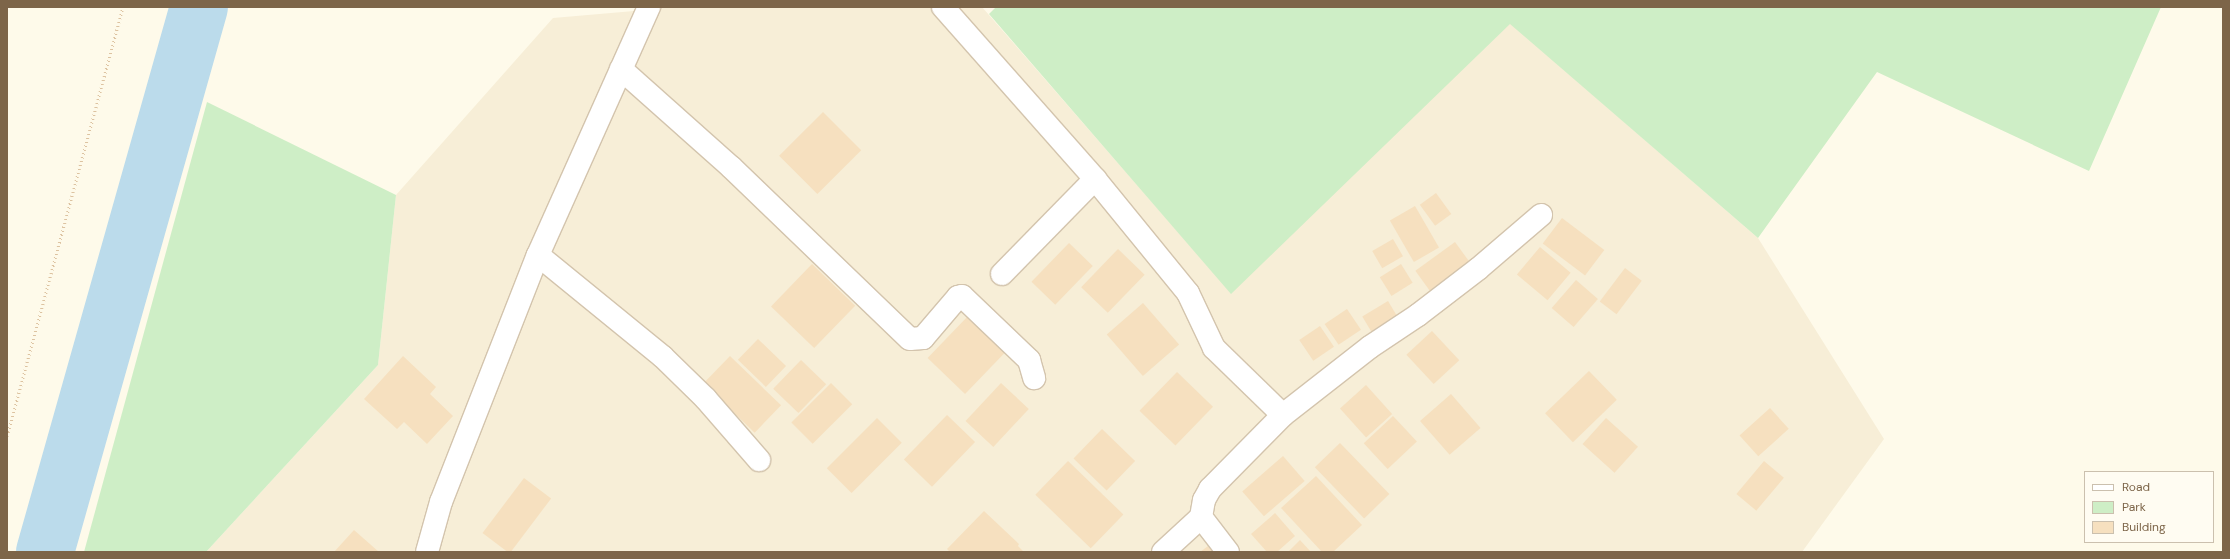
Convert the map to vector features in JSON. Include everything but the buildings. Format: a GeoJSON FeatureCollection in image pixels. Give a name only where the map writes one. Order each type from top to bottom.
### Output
{"type":"FeatureCollection","features":[{"type":"Feature","properties":{"kind":"street"},"geometry":{"type":"LineString","coordinates":[[427,552],[441,502],[538,255],[649,7]]}},
{"type":"Feature","properties":{"kind":"street"},"geometry":{"type":"LineString","coordinates":[[943,7],[1095,179],[1188,293],[1214,348],[1283,415]]}},
{"type":"Feature","properties":{"kind":"street"},"geometry":{"type":"LineString","coordinates":[[621,69],[731,167],[910,339],[923,338],[958,297],[962,296],[1029,360],[1034,378]]}},
{"type":"Feature","properties":{"kind":"street"},"geometry":{"type":"LineString","coordinates":[[1002,274],[1095,179]]}},
{"type":"Feature","properties":{"kind":"street"},"geometry":{"type":"LineString","coordinates":[[1163,552],[1201,517],[1204,500],[1210,489],[1283,415],[1370,347],[1418,315],[1478,270],[1541,215]]}},
{"type":"Feature","properties":{"kind":"street"},"geometry":{"type":"LineString","coordinates":[[538,255],[663,357],[712,404],[759,460]]}},
{"type":"Feature","properties":{"kind":"street"},"geometry":{"type":"LineString","coordinates":[[1201,517],[1228,552]]}},
{"type":"Feature","properties":{"kind":"path"},"geometry":{"type":"LineString","coordinates":[[7,436],[123,7]]}},
{"type":"Feature","properties":{"kind":"shaded area"},"geometry":{"type":"Polygon","coordinates":[[[636,7],[982,7],[1231,293],[1510,23],[1758,238],[1884,439],[1802,552],[206,552],[378,365],[396,195],[553,18],[634,11],[636,7]]]}},
{"type":"Feature","properties":{"kind":"green space"},"geometry":{"type":"Polygon","coordinates":[[[996,7],[2161,7],[2089,171],[1877,72],[1758,238],[1510,24],[1231,294],[989,14],[996,7]]]}},
{"type":"Feature","properties":{"kind":"green space"},"geometry":{"type":"Polygon","coordinates":[[[207,102],[396,195],[378,365],[206,552],[84,552],[207,102]]]}},
{"type":"Feature","properties":{"kind":"waterway"},"geometry":{"type":"LineString","coordinates":[[45,552],[199,7]]}}]}
